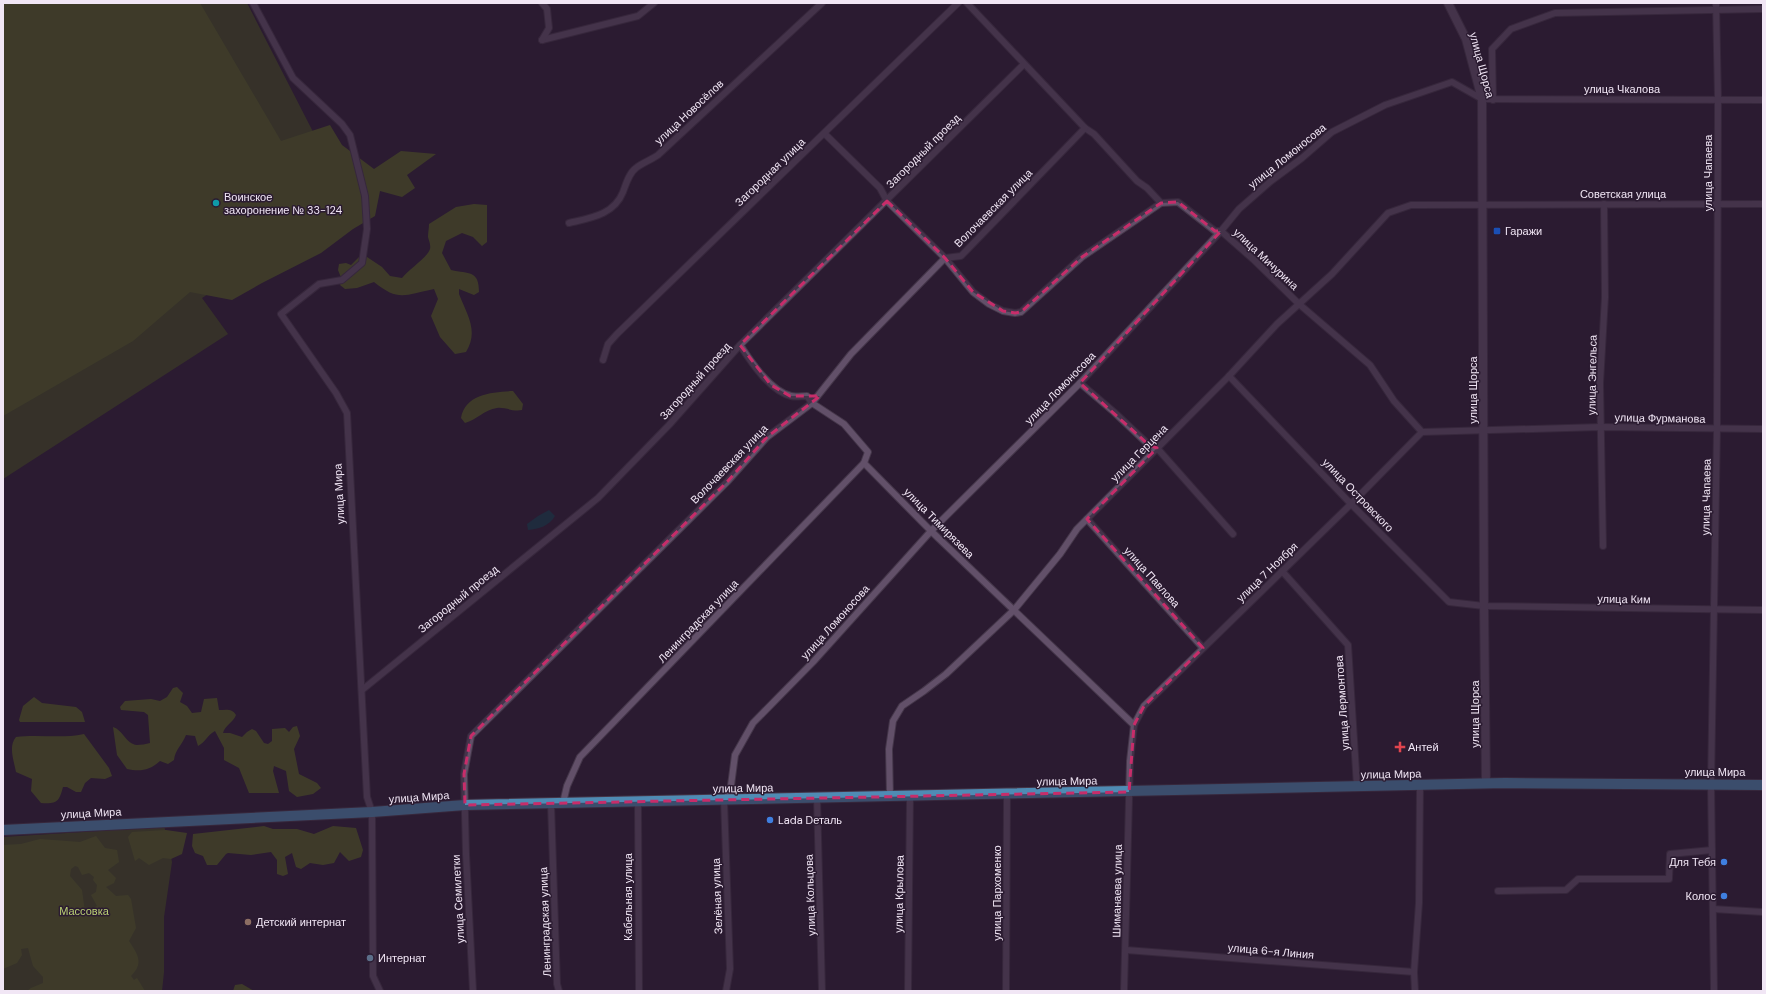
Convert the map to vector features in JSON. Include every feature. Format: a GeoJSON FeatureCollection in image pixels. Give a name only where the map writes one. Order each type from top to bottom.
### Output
{"type":"FeatureCollection","features":[{"type":"Feature","properties":{"kind":"main road","name":"улица Мира"},"geometry":{"type":"LineString","coordinates":[[3,830],[372,812],[465,805],[1420,785],[1763,784]]}},
{"type":"Feature","properties":{"kind":"street","name":"улица Мира"},"geometry":{"type":"LineString","coordinates":[[253,3],[293,78],[342,124],[350,135],[365,196],[368,229],[362,263],[342,280],[319,284],[281,314],[336,393],[347,413],[367,797],[372,812]]}},
{"type":"Feature","properties":{"kind":"street"},"geometry":{"type":"LineString","coordinates":[[542,3],[547,9],[549,28],[542,40],[638,16],[654,3]]}},
{"type":"Feature","properties":{"kind":"street","name":"улица Новосёлов"},"geometry":{"type":"LineString","coordinates":[[569,223],[597,216],[614,207],[622,195],[628,178],[635,168],[658,155],[822,3]]}},
{"type":"Feature","properties":{"kind":"street","name":"Загородная улица"},"geometry":{"type":"LineString","coordinates":[[603,360],[608,344],[617,334],[825,134],[958,3]]}},
{"type":"Feature","properties":{"kind":"street"},"geometry":{"type":"LineString","coordinates":[[825,134],[880,188],[887,201],[945,258],[974,292],[989,304],[1003,311],[1015,313],[1021,312],[1082,257],[1161,203],[1147,188],[1137,181],[1094,134],[1085,128],[967,3]]}},
{"type":"Feature","properties":{"kind":"street","name":"улица Щорса"},"geometry":{"type":"LineString","coordinates":[[1448,3],[1466,39],[1482,99],[1486,784]]}},
{"type":"Feature","properties":{"kind":"street","name":"улица Чапаева"},"geometry":{"type":"LineString","coordinates":[[1714,991],[1711,784],[1717,429],[1718,99],[1716,3]]}},
{"type":"Feature","properties":{"kind":"street"},"geometry":{"type":"LineString","coordinates":[[1493,100],[1492,49],[1511,29],[1555,12],[1763,9]]}},
{"type":"Feature","properties":{"kind":"street","name":"Загородный проезд"},"geometry":{"type":"LineString","coordinates":[[362,690],[598,498],[669,425],[740,345],[1024,64]]}},
{"type":"Feature","properties":{"kind":"street","name":"улица Ломоносова"},"geometry":{"type":"LineString","coordinates":[[724,800],[730,793],[735,755],[753,723],[813,662],[931,531],[1080,383],[1221,231],[1244,204],[1332,132],[1385,105],[1452,82],[1482,99]]}},
{"type":"Feature","properties":{"kind":"street","name":"улица Чкалова"},"geometry":{"type":"LineString","coordinates":[[1482,99],[1763,100]]}},
{"type":"Feature","properties":{"kind":"street","name":"Волочаевская улица"},"geometry":{"type":"LineString","coordinates":[[465,805],[464,774],[471,736],[727,482],[767,437],[812,403],[851,354],[945,258],[961,256],[1085,128]]}},
{"type":"Feature","properties":{"kind":"street","name":"улица Мичурина"},"geometry":{"type":"LineString","coordinates":[[1161,203],[1178,202],[1215,231],[1221,231],[1254,260],[1299,304],[1370,364],[1394,401],[1422,432]]}},
{"type":"Feature","properties":{"kind":"street","name":"улица Энгельса"},"geometry":{"type":"LineString","coordinates":[[1603,546],[1600,383],[1604,297],[1604,204]]}},
{"type":"Feature","properties":{"kind":"street","name":"Советская улица"},"geometry":{"type":"LineString","coordinates":[[1482,205],[1763,204]]}},
{"type":"Feature","properties":{"kind":"street","name":"улица Герцена"},"geometry":{"type":"LineString","coordinates":[[890,797],[889,749],[893,721],[902,706],[946,674],[1014,610],[1060,554],[1076,529],[1229,376],[1277,324],[1332,274],[1388,212],[1411,205],[1482,205]]}},
{"type":"Feature","properties":{"kind":"street"},"geometry":{"type":"LineString","coordinates":[[740,345],[752,364],[771,385],[790,396],[807,396],[812,403],[844,424],[868,452],[864,464]]}},
{"type":"Feature","properties":{"kind":"street","name":"улица Островского"},"geometry":{"type":"LineString","coordinates":[[1229,376],[1449,602],[1484,606]]}},
{"type":"Feature","properties":{"kind":"street"},"geometry":{"type":"LineString","coordinates":[[1080,383],[1114,412],[1149,446],[1157,448],[1234,534]]}},
{"type":"Feature","properties":{"kind":"street","name":"улица Фурманова"},"geometry":{"type":"LineString","coordinates":[[1484,432],[1601,427],[1763,429]]}},
{"type":"Feature","properties":{"kind":"street"},"geometry":{"type":"LineString","coordinates":[[1422,432],[1484,432]]}},
{"type":"Feature","properties":{"kind":"street","name":"улица 7 Ноября"},"geometry":{"type":"LineString","coordinates":[[1129,792],[1130,761],[1134,725],[1144,706],[1352,504],[1422,432]]}},
{"type":"Feature","properties":{"kind":"street","name":"улица Тимирязева"},"geometry":{"type":"LineString","coordinates":[[864,464],[931,531],[1134,725]]}},
{"type":"Feature","properties":{"kind":"street","name":"Ленинградская улица"},"geometry":{"type":"LineString","coordinates":[[563,803],[567,786],[580,757],[864,464]]}},
{"type":"Feature","properties":{"kind":"street","name":"улица Павлова"},"geometry":{"type":"LineString","coordinates":[[1086,519],[1203,648]]}},
{"type":"Feature","properties":{"kind":"street","name":"улица Лермонтова"},"geometry":{"type":"LineString","coordinates":[[1282,571],[1348,645],[1357,787]]}},
{"type":"Feature","properties":{"kind":"street","name":"улица Ким"},"geometry":{"type":"LineString","coordinates":[[1484,606],[1763,610]]}},
{"type":"Feature","properties":{"kind":"street"},"geometry":{"type":"LineString","coordinates":[[1415,991],[1414,972],[1419,903],[1420,785]]}},
{"type":"Feature","properties":{"kind":"street","name":"Шиманаева улица"},"geometry":{"type":"LineString","coordinates":[[1124,991],[1129,792]]}},
{"type":"Feature","properties":{"kind":"street","name":"улица Пархоменко"},"geometry":{"type":"LineString","coordinates":[[1006,991],[1007,794]]}},
{"type":"Feature","properties":{"kind":"street","name":"улица Крылова"},"geometry":{"type":"LineString","coordinates":[[908,991],[910,796]]}},
{"type":"Feature","properties":{"kind":"street","name":"улица Кольцова"},"geometry":{"type":"LineString","coordinates":[[817,798],[822,991]]}},
{"type":"Feature","properties":{"kind":"street","name":"Зелёная улица"},"geometry":{"type":"LineString","coordinates":[[724,800],[730,969],[726,991]]}},
{"type":"Feature","properties":{"kind":"street","name":"Кабельная улица"},"geometry":{"type":"LineString","coordinates":[[638,802],[639,991]]}},
{"type":"Feature","properties":{"kind":"street","name":"Ленинградская улица"},"geometry":{"type":"LineString","coordinates":[[552,804],[557,984],[559,991]]}},
{"type":"Feature","properties":{"kind":"street","name":"улица Семилетки"},"geometry":{"type":"LineString","coordinates":[[465,805],[473,991]]}},
{"type":"Feature","properties":{"kind":"street"},"geometry":{"type":"LineString","coordinates":[[372,812],[373,976],[380,991]]}},
{"type":"Feature","properties":{"kind":"street"},"geometry":{"type":"LineString","coordinates":[[1498,891],[1566,890],[1578,879],[1669,879],[1670,854],[1712,850]]}},
{"type":"Feature","properties":{"kind":"street"},"geometry":{"type":"LineString","coordinates":[[1713,909],[1763,912]]}},
{"type":"Feature","properties":{"kind":"street","name":"улица 6-я Линия"},"geometry":{"type":"LineString","coordinates":[[1126,950],[1414,972]]}},
{"type":"Feature","properties":{"kind":"highlighted area"},"geometry":{"type":"Polygon","coordinates":[[[887,201],[945,258],[973,292],[1003,311],[1015,313],[1021,312],[1082,257],[1161,203],[1178,202],[1215,231],[1221,231],[1080,383],[1149,445],[1157,448],[1087,519],[1203,648],[1144,706],[1134,725],[1129,792],[465,805],[464,774],[471,736],[727,482],[767,437],[820,396],[790,396],[771,385],[740,345],[887,201]]]}},
{"type":"Feature","properties":{"kind":"green space"},"geometry":{"type":"Polygon","coordinates":[[[3,3],[247,3],[349,202],[202,298],[228,334],[3,479],[3,3]]]}},
{"type":"Feature","properties":{"kind":"green space"},"geometry":{"type":"Polygon","coordinates":[[[3,3],[200,3],[281,141],[330,125],[342,145],[374,169],[401,151],[436,154],[407,175],[415,188],[402,197],[380,191],[375,216],[353,229],[321,253],[232,300],[190,292],[133,341],[3,416],[3,3]]]}},
{"type":"Feature","properties":{"kind":"green space"},"geometry":{"type":"Polygon","coordinates":[[[474,204],[487,205],[487,242],[482,246],[473,237],[462,233],[446,241],[442,253],[451,270],[472,274],[475,276],[479,285],[479,292],[474,295],[459,289],[459,294],[472,330],[472,337],[466,352],[455,354],[440,337],[431,316],[438,299],[434,289],[408,295],[396,295],[374,282],[357,288],[345,289],[340,285],[342,280],[338,270],[339,264],[346,263],[351,265],[364,252],[367,257],[382,267],[390,276],[402,278],[425,256],[430,249],[428,237],[429,224],[456,207],[474,204]]]}},
{"type":"Feature","properties":{"kind":"green space"},"geometry":{"type":"Polygon","coordinates":[[[513,391],[523,404],[522,410],[503,408],[492,409],[465,423],[461,418],[468,404],[474,399],[497,392],[513,391]]]}},
{"type":"Feature","properties":{"kind":"green space"},"geometry":{"type":"Polygon","coordinates":[[[177,687],[183,693],[180,702],[187,706],[192,713],[201,712],[204,699],[217,698],[219,710],[233,711],[236,715],[235,718],[225,728],[223,733],[230,733],[242,737],[252,729],[256,731],[264,743],[268,744],[272,741],[272,729],[285,728],[289,732],[293,727],[297,726],[300,736],[294,749],[299,774],[317,783],[321,788],[313,794],[297,797],[289,791],[286,771],[274,766],[273,771],[279,793],[249,793],[239,768],[224,760],[224,748],[215,731],[198,746],[195,736],[186,735],[176,753],[174,760],[168,764],[160,761],[145,770],[127,769],[117,755],[113,727],[133,744],[139,745],[150,743],[148,715],[144,712],[121,710],[120,707],[125,701],[151,699],[160,701],[167,697],[173,688],[177,687]]]}},
{"type":"Feature","properties":{"kind":"green space"},"geometry":{"type":"Polygon","coordinates":[[[34,697],[42,703],[76,707],[82,712],[85,722],[20,722],[19,720],[23,706],[34,697]]]}},
{"type":"Feature","properties":{"kind":"green space"},"geometry":{"type":"Polygon","coordinates":[[[84,734],[109,768],[112,776],[105,779],[91,778],[85,783],[81,792],[76,792],[67,787],[63,787],[60,796],[56,801],[51,803],[41,803],[31,791],[32,779],[16,772],[12,754],[12,745],[16,737],[67,736],[84,734]]]}},
{"type":"Feature","properties":{"kind":"green space","name":"Массовка"},"geometry":{"type":"Polygon","coordinates":[[[164,825],[172,862],[164,917],[164,972],[162,991],[3,991],[3,837],[164,825]]]}},
{"type":"Feature","properties":{"kind":"green space"},"geometry":{"type":"Polygon","coordinates":[[[264,826],[273,829],[297,829],[314,834],[333,826],[356,828],[363,850],[361,857],[349,861],[340,852],[334,863],[323,865],[310,863],[301,869],[296,867],[292,853],[285,857],[288,874],[283,876],[277,874],[277,860],[271,852],[251,855],[228,853],[217,865],[207,865],[203,856],[195,853],[192,846],[193,834],[264,826]]]}},
{"type":"Feature","properties":{"kind":"green space"},"geometry":{"type":"Polygon","coordinates":[[[166,830],[187,833],[182,854],[171,859],[163,858],[149,865],[139,858],[135,861],[128,837],[132,832],[166,830]]]}},
{"type":"Feature","properties":{"kind":"green space","name":"Массовка"},"geometry":{"type":"Polygon","coordinates":[[[96,836],[105,848],[117,850],[119,862],[108,870],[116,878],[114,883],[106,887],[116,896],[128,895],[131,899],[136,928],[129,941],[137,955],[138,963],[131,976],[134,980],[137,978],[145,991],[27,991],[43,983],[43,977],[33,966],[28,948],[21,949],[22,955],[17,963],[3,969],[3,845],[21,844],[40,839],[80,842],[96,836]],[[75,866],[71,869],[70,876],[82,890],[85,912],[97,906],[91,895],[96,892],[97,885],[93,880],[94,877],[89,873],[82,875],[78,867],[75,866]]]}},
{"type":"Feature","properties":{"kind":"green space"},"geometry":{"type":"Polygon","coordinates":[[[242,984],[254,991],[233,991],[235,985],[242,984]]]}},
{"type":"Feature","properties":{"kind":"water"},"geometry":{"type":"Polygon","coordinates":[[[549,510],[555,516],[547,525],[528,530],[527,524],[549,510]]]}},
{"type":"Feature","properties":{"kind":"place","name":"Воинское захоронение № 33-124"},"geometry":{"type":"Point","coordinates":[216,203]}},
{"type":"Feature","properties":{"kind":"place","name":"Гаражи"},"geometry":{"type":"Point","coordinates":[1497,231]}},
{"type":"Feature","properties":{"kind":"place","name":"Антей"},"geometry":{"type":"Point","coordinates":[1400,747]}},
{"type":"Feature","properties":{"kind":"place","name":"Lada Dеталь"},"geometry":{"type":"Point","coordinates":[770,820]}},
{"type":"Feature","properties":{"kind":"place","name":"Для Тебя"},"geometry":{"type":"Point","coordinates":[1724,862]}},
{"type":"Feature","properties":{"kind":"place","name":"Колос"},"geometry":{"type":"Point","coordinates":[1724,896]}},
{"type":"Feature","properties":{"kind":"place","name":"Детский интернат"},"geometry":{"type":"Point","coordinates":[248,922]}},
{"type":"Feature","properties":{"kind":"place","name":"Интернат"},"geometry":{"type":"Point","coordinates":[370,958]}}]}
